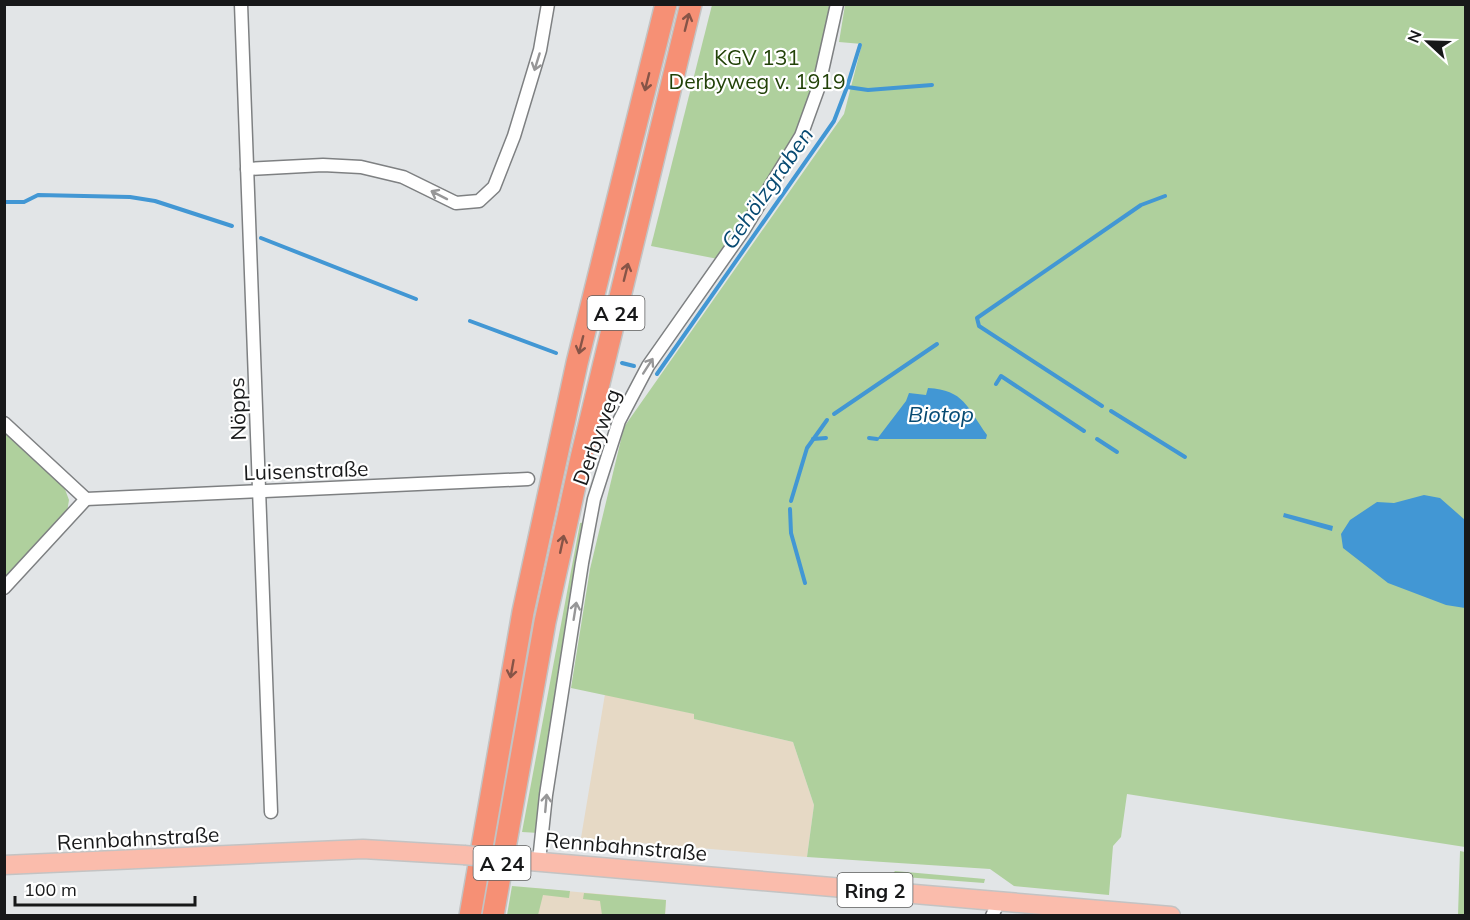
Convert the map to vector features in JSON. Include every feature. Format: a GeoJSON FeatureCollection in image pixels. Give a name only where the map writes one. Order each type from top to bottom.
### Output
{"type":"FeatureCollection","features":[{"type":"Feature","properties":{"kind":"highway","name":"A 24"},"geometry":{"type":"LineString","coordinates":[[470,915],[525,600],[577,363],[666,4]]}},
{"type":"Feature","properties":{"kind":"highway","name":"A 24"},"geometry":{"type":"LineString","coordinates":[[493,915],[550,598],[581,458],[691,4]]}},
{"type":"Feature","properties":{"kind":"main road","name":"Rennbahnstraße"},"geometry":{"type":"LineString","coordinates":[[4,865],[363,849],[538,861],[995,908],[1171,915]]}},
{"type":"Feature","properties":{"kind":"street","name":"Nöpps"},"geometry":{"type":"LineString","coordinates":[[241,4],[271,812]]}},
{"type":"Feature","properties":{"kind":"street"},"geometry":{"type":"LineString","coordinates":[[247,169],[323,165],[361,166],[403,177],[456,203],[478,201],[494,187],[514,136],[540,50],[548,4]]}},
{"type":"Feature","properties":{"kind":"street","name":"Derbyweg"},"geometry":{"type":"LineString","coordinates":[[538,861],[546,795],[586,542],[594,499],[619,420],[648,366],[736,241],[791,156],[810,114],[837,4]]}},
{"type":"Feature","properties":{"kind":"street"},"geometry":{"type":"LineString","coordinates":[[4,423],[86,499],[4,588]]}},
{"type":"Feature","properties":{"kind":"street","name":"Luisenstraße"},"geometry":{"type":"LineString","coordinates":[[86,499],[528,479]]}},
{"type":"Feature","properties":{"kind":"shaded area"},"geometry":{"type":"Polygon","coordinates":[[[605,694],[695,714],[695,719],[793,742],[814,805],[807,857],[581,838],[605,694]]]}},
{"type":"Feature","properties":{"kind":"shaded area"},"geometry":{"type":"Polygon","coordinates":[[[533,888],[666,900],[665,915],[528,916],[533,888]]]}},
{"type":"Feature","properties":{"kind":"green space","name":"KGV 131 Derbyweg v. 1919"},"geometry":{"type":"Polygon","coordinates":[[[712,5],[834,5],[814,88],[793,144],[718,259],[651,246],[712,5]]]}},
{"type":"Feature","properties":{"kind":"green space"},"geometry":{"type":"Polygon","coordinates":[[[845,5],[1465,5],[1465,847],[1127,794],[1121,837],[1113,846],[1109,895],[1014,886],[990,869],[807,857],[814,805],[793,742],[694,719],[694,714],[571,688],[590,569],[624,427],[844,114],[862,44],[839,42],[845,5]]]}},
{"type":"Feature","properties":{"kind":"green space"},"geometry":{"type":"Polygon","coordinates":[[[4,430],[63,484],[69,500],[67,512],[4,582],[4,430]]]}},
{"type":"Feature","properties":{"kind":"green space"},"geometry":{"type":"Polygon","coordinates":[[[586,522],[539,833],[522,832],[580,523],[586,522]]]}},
{"type":"Feature","properties":{"kind":"green space"},"geometry":{"type":"Polygon","coordinates":[[[1460,851],[1465,852],[1465,915],[1458,915],[1460,851]]]}},
{"type":"Feature","properties":{"kind":"green space"},"geometry":{"type":"Polygon","coordinates":[[[895,871],[985,879],[984,883],[891,876],[895,871]]]}},
{"type":"Feature","properties":{"kind":"green space"},"geometry":{"type":"Polygon","coordinates":[[[512,886],[570,891],[569,898],[543,895],[538,915],[507,915],[512,886]]]}},
{"type":"Feature","properties":{"kind":"green space"},"geometry":{"type":"Polygon","coordinates":[[[584,893],[666,900],[665,915],[602,915],[600,901],[583,899],[584,893]]]}},
{"type":"Feature","properties":{"kind":"water","name":"Biotop"},"geometry":{"type":"Polygon","coordinates":[[[928,388],[940,389],[957,396],[969,408],[987,435],[986,439],[877,439],[906,401],[909,393],[926,395],[928,388]]]}},
{"type":"Feature","properties":{"kind":"water"},"geometry":{"type":"Polygon","coordinates":[[[1424,495],[1440,498],[1465,520],[1465,608],[1446,605],[1388,583],[1343,548],[1341,534],[1350,520],[1377,502],[1394,503],[1424,495]]]}},
{"type":"Feature","properties":{"kind":"water"},"geometry":{"type":"Polygon","coordinates":[[[1284,513],[1333,526],[1332,531],[1283,517],[1284,513]]]}},
{"type":"Feature","properties":{"kind":"waterway"},"geometry":{"type":"LineString","coordinates":[[847,87],[860,45]]}},
{"type":"Feature","properties":{"kind":"waterway","name":"Gehölzgraben"},"geometry":{"type":"LineString","coordinates":[[657,374],[834,121],[847,87],[868,90],[932,85]]}},
{"type":"Feature","properties":{"kind":"waterway","name":"Gehölzgraben"},"geometry":{"type":"LineString","coordinates":[[4,202],[24,202],[38,195],[130,197],[155,201],[232,226]]}},
{"type":"Feature","properties":{"kind":"waterway"},"geometry":{"type":"LineString","coordinates":[[1102,406],[979,326],[977,318],[1141,205],[1165,196]]}},
{"type":"Feature","properties":{"kind":"waterway","name":"Gehölzgraben"},"geometry":{"type":"LineString","coordinates":[[261,238],[416,299]]}},
{"type":"Feature","properties":{"kind":"waterway","name":"Gehölzgraben"},"geometry":{"type":"LineString","coordinates":[[470,321],[556,353]]}},
{"type":"Feature","properties":{"kind":"waterway"},"geometry":{"type":"LineString","coordinates":[[834,414],[937,344]]}},
{"type":"Feature","properties":{"kind":"waterway","name":"Gehölzgraben"},"geometry":{"type":"LineString","coordinates":[[622,363],[634,366]]}},
{"type":"Feature","properties":{"kind":"waterway"},"geometry":{"type":"LineString","coordinates":[[996,384],[1001,376],[1084,431]]}},
{"type":"Feature","properties":{"kind":"waterway"},"geometry":{"type":"LineString","coordinates":[[1111,411],[1185,457]]}},
{"type":"Feature","properties":{"kind":"waterway"},"geometry":{"type":"LineString","coordinates":[[791,501],[807,448],[827,420]]}},
{"type":"Feature","properties":{"kind":"waterway"},"geometry":{"type":"LineString","coordinates":[[813,439],[826,438]]}},
{"type":"Feature","properties":{"kind":"waterway"},"geometry":{"type":"LineString","coordinates":[[869,438],[877,439]]}},
{"type":"Feature","properties":{"kind":"waterway"},"geometry":{"type":"LineString","coordinates":[[1097,439],[1117,452]]}},
{"type":"Feature","properties":{"kind":"waterway"},"geometry":{"type":"LineString","coordinates":[[790,509],[791,533],[805,583]]}}]}
